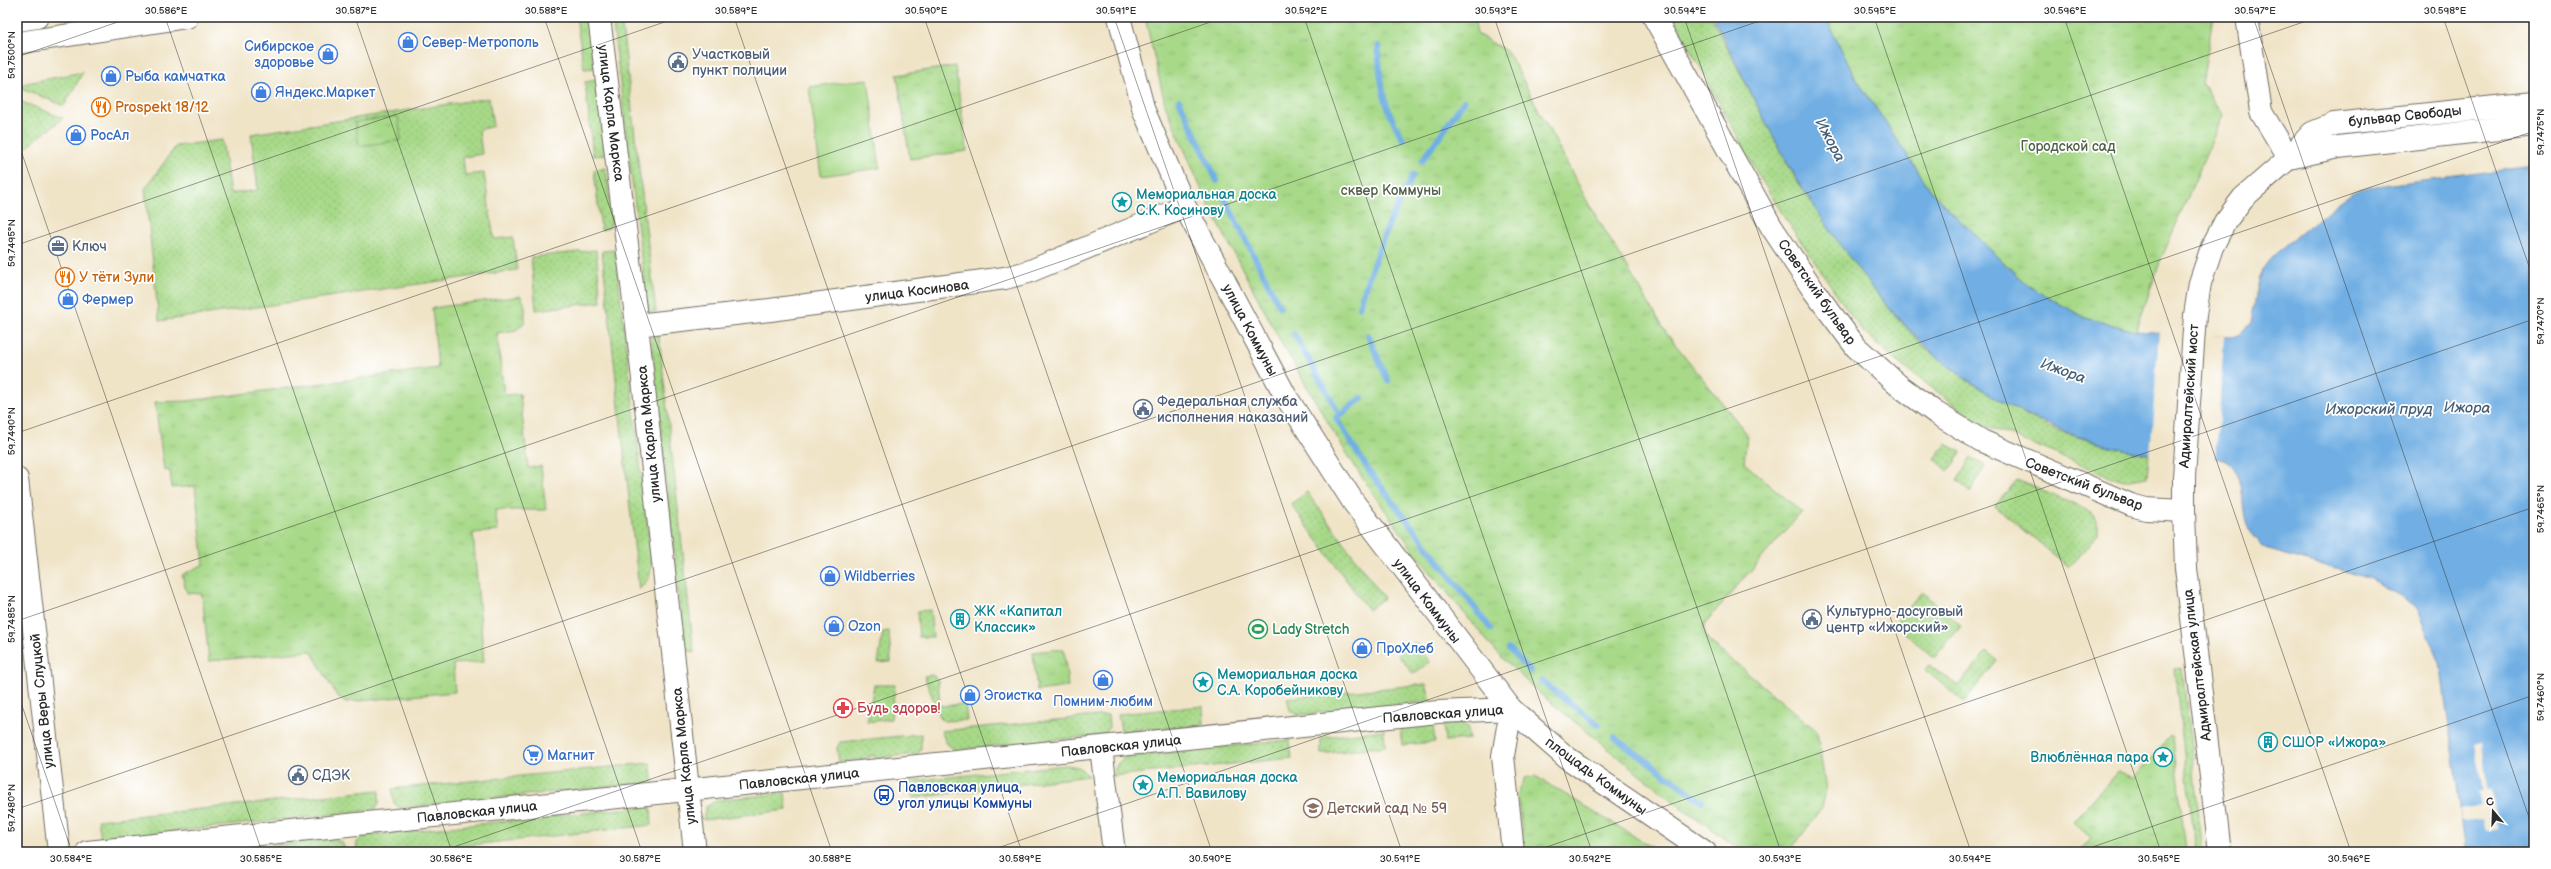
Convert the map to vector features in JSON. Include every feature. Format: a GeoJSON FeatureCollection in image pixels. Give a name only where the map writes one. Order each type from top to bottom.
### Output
{"type":"FeatureCollection","features":[{"type":"Feature","properties":{"kind":"street"},"geometry":{"type":"LineString","coordinates":[[17,20],[37,17]]}},
{"type":"Feature","properties":{"kind":"street"},"geometry":{"type":"LineString","coordinates":[[17,43],[187,17]]}},
{"type":"Feature","properties":{"kind":"street","name":"улица Карла Маркса"},"geometry":{"type":"LineString","coordinates":[[599,17],[637,325],[695,852]]}},
{"type":"Feature","properties":{"kind":"street","name":"улица Коммуны"},"geometry":{"type":"LineString","coordinates":[[1119,17],[1144,111],[1185,207],[1285,395],[1329,466],[1460,645],[1511,709]]}},
{"type":"Feature","properties":{"kind":"street","name":"Советский бульвар"},"geometry":{"type":"LineString","coordinates":[[1654,17],[1771,226],[1814,291],[1856,347],[1898,384],[1936,413],[1982,441],[2131,505],[2146,509],[2184,511]]}},
{"type":"Feature","properties":{"kind":"street"},"geometry":{"type":"LineString","coordinates":[[2248,17],[2261,112],[2289,158]]}},
{"type":"Feature","properties":{"kind":"street","name":"бульвар Свободы"},"geometry":{"type":"LineString","coordinates":[[2195,315],[2205,264],[2225,222],[2243,198],[2289,158],[2312,133],[2334,124],[2534,103]]}},
{"type":"Feature","properties":{"kind":"street","name":"бульвар Свободы"},"geometry":{"type":"LineString","coordinates":[[2289,158],[2338,147],[2534,125]]}},
{"type":"Feature","properties":{"kind":"street","name":"улица Косинова"},"geometry":{"type":"LineString","coordinates":[[637,325],[770,310],[1005,278],[1028,272],[1185,207]]}},
{"type":"Feature","properties":{"kind":"street","name":"Адмиралтейский мост"},"geometry":{"type":"LineString","coordinates":[[2184,477],[2195,315]]}},
{"type":"Feature","properties":{"kind":"street","name":"Адмиралтейская улица"},"geometry":{"type":"LineString","coordinates":[[2184,477],[2186,568],[2220,852]]}},
{"type":"Feature","properties":{"kind":"street","name":"улица Веры Слуцкой"},"geometry":{"type":"LineString","coordinates":[[17,479],[59,852]]}},
{"type":"Feature","properties":{"kind":"street"},"geometry":{"type":"LineString","coordinates":[[1511,709],[1503,756],[1513,852]]}},
{"type":"Feature","properties":{"kind":"street","name":"Павловская улица"},"geometry":{"type":"LineString","coordinates":[[87,852],[1438,712],[1511,709]]}},
{"type":"Feature","properties":{"kind":"street","name":"площадь Коммуны"},"geometry":{"type":"LineString","coordinates":[[1511,709],[1566,757],[1705,852]]}},
{"type":"Feature","properties":{"kind":"street"},"geometry":{"type":"LineString","coordinates":[[1101,748],[1114,852]]}},
{"type":"Feature","properties":{"kind":"green space"},"geometry":{"type":"Polygon","coordinates":[[[576,17],[588,17],[595,68],[584,69],[576,17]]]}},
{"type":"Feature","properties":{"kind":"green space"},"geometry":{"type":"Polygon","coordinates":[[[612,17],[621,17],[656,312],[648,313],[612,17]]]}},
{"type":"Feature","properties":{"kind":"green space","name":"сквер Коммуны"},"geometry":{"type":"Polygon","coordinates":[[[1145,17],[1474,17],[1477,34],[1508,52],[1587,201],[1667,334],[1747,434],[1744,463],[1802,512],[1704,624],[1704,632],[1708,640],[1817,731],[1826,790],[1822,808],[1789,852],[1743,852],[1673,801],[1538,692],[1498,654],[1418,557],[1361,476],[1336,436],[1282,344],[1206,200],[1165,104],[1145,17]]]}},
{"type":"Feature","properties":{"kind":"green space"},"geometry":{"type":"Polygon","coordinates":[[[1673,17],[1711,17],[1795,178],[1884,303],[1922,345],[1974,385],[2048,427],[2093,442],[2149,455],[2147,477],[2124,481],[2114,478],[1980,423],[1905,368],[1861,330],[1785,218],[1759,176],[1673,17]]]}},
{"type":"Feature","properties":{"kind":"green space","name":"Городской сад"},"geometry":{"type":"Polygon","coordinates":[[[1826,17],[2213,17],[2202,84],[2223,115],[2160,262],[2136,331],[2085,318],[2027,285],[1934,195],[1853,74],[1826,17]]]}},
{"type":"Feature","properties":{"kind":"green space"},"geometry":{"type":"Polygon","coordinates":[[[955,66],[967,151],[910,159],[897,75],[955,66]]]}},
{"type":"Feature","properties":{"kind":"green space"},"geometry":{"type":"Polygon","coordinates":[[[83,72],[64,106],[17,86],[17,85],[83,72]]]}},
{"type":"Feature","properties":{"kind":"green space"},"geometry":{"type":"Polygon","coordinates":[[[868,79],[880,168],[821,176],[809,87],[868,79]]]}},
{"type":"Feature","properties":{"kind":"green space"},"geometry":{"type":"Polygon","coordinates":[[[597,80],[605,155],[593,156],[585,82],[597,80]]]}},
{"type":"Feature","properties":{"kind":"green space"},"geometry":{"type":"Polygon","coordinates":[[[489,98],[493,126],[479,130],[482,154],[463,157],[465,175],[484,173],[494,239],[513,237],[517,270],[159,321],[145,189],[176,146],[222,140],[230,194],[258,190],[251,134],[489,98]]]}},
{"type":"Feature","properties":{"kind":"green space"},"geometry":{"type":"Polygon","coordinates":[[[17,100],[63,118],[26,148],[17,150],[17,100]]]}},
{"type":"Feature","properties":{"kind":"green space"},"geometry":{"type":"Polygon","coordinates":[[[398,116],[401,140],[359,146],[355,122],[398,116]]]}},
{"type":"Feature","properties":{"kind":"green space"},"geometry":{"type":"Polygon","coordinates":[[[606,168],[612,220],[609,228],[601,230],[594,170],[606,168]]]}},
{"type":"Feature","properties":{"kind":"green space"},"geometry":{"type":"Polygon","coordinates":[[[596,250],[601,302],[536,310],[531,257],[596,250]]]}},
{"type":"Feature","properties":{"kind":"green space"},"geometry":{"type":"Polygon","coordinates":[[[615,250],[652,565],[649,578],[639,590],[602,251],[615,250]]]}},
{"type":"Feature","properties":{"kind":"green space"},"geometry":{"type":"Polygon","coordinates":[[[521,296],[525,306],[525,322],[516,330],[497,333],[504,395],[520,394],[528,468],[541,466],[546,510],[495,510],[498,531],[473,533],[484,662],[453,664],[455,692],[346,702],[337,696],[311,651],[209,661],[202,594],[187,593],[182,575],[204,564],[195,486],[172,488],[170,471],[164,470],[155,402],[188,401],[438,368],[432,308],[521,296]]]}},
{"type":"Feature","properties":{"kind":"green space"},"geometry":{"type":"Polygon","coordinates":[[[659,336],[694,653],[686,649],[684,644],[651,338],[659,336]]]}},
{"type":"Feature","properties":{"kind":"green space"},"geometry":{"type":"Polygon","coordinates":[[[1946,444],[1962,452],[1948,471],[1935,459],[1946,444]]]}},
{"type":"Feature","properties":{"kind":"green space"},"geometry":{"type":"Polygon","coordinates":[[[1971,457],[1985,466],[1970,493],[1957,480],[1971,457]]]}},
{"type":"Feature","properties":{"kind":"green space"},"geometry":{"type":"Polygon","coordinates":[[[2017,480],[2092,512],[2098,525],[2098,534],[2069,567],[1995,506],[2017,480]]]}},
{"type":"Feature","properties":{"kind":"green space"},"geometry":{"type":"Polygon","coordinates":[[[1307,492],[1384,598],[1368,610],[1291,504],[1307,492]]]}},
{"type":"Feature","properties":{"kind":"green space"},"geometry":{"type":"Polygon","coordinates":[[[1922,592],[1961,626],[1934,658],[1895,624],[1922,592]]]}},
{"type":"Feature","properties":{"kind":"green space"},"geometry":{"type":"Polygon","coordinates":[[[930,610],[933,637],[919,637],[917,611],[930,610]]]}},
{"type":"Feature","properties":{"kind":"green space"},"geometry":{"type":"Polygon","coordinates":[[[889,631],[891,662],[878,663],[883,632],[889,631]]]}},
{"type":"Feature","properties":{"kind":"green space"},"geometry":{"type":"Polygon","coordinates":[[[1415,642],[1430,662],[1413,674],[1398,654],[1415,642]]]}},
{"type":"Feature","properties":{"kind":"green space"},"geometry":{"type":"Polygon","coordinates":[[[1064,649],[1068,687],[1037,691],[1033,652],[1064,649]]]}},
{"type":"Feature","properties":{"kind":"green space"},"geometry":{"type":"Polygon","coordinates":[[[1986,652],[1997,661],[1964,702],[1925,670],[1930,665],[1958,686],[1986,652]]]}},
{"type":"Feature","properties":{"kind":"green space"},"geometry":{"type":"Polygon","coordinates":[[[2182,668],[2203,852],[2196,852],[2174,669],[2182,668]]]}},
{"type":"Feature","properties":{"kind":"green space"},"geometry":{"type":"Polygon","coordinates":[[[933,675],[938,680],[940,706],[965,704],[967,720],[944,721],[941,719],[924,676],[933,675]]]}},
{"type":"Feature","properties":{"kind":"green space"},"geometry":{"type":"Polygon","coordinates":[[[1426,684],[1431,701],[1298,715],[1290,710],[1287,698],[1426,684]]]}},
{"type":"Feature","properties":{"kind":"green space"},"geometry":{"type":"Polygon","coordinates":[[[874,685],[895,685],[891,719],[867,722],[874,685]]]}},
{"type":"Feature","properties":{"kind":"green space"},"geometry":{"type":"Polygon","coordinates":[[[1203,706],[1204,725],[1147,730],[1147,727],[1133,729],[1133,732],[1121,730],[1118,714],[1203,706]]]}},
{"type":"Feature","properties":{"kind":"green space"},"geometry":{"type":"Polygon","coordinates":[[[1108,715],[1109,727],[1103,735],[955,750],[947,744],[941,731],[1108,715]]]}},
{"type":"Feature","properties":{"kind":"green space"},"geometry":{"type":"Polygon","coordinates":[[[1459,723],[1468,725],[1469,739],[1445,741],[1443,725],[1459,723]]]}},
{"type":"Feature","properties":{"kind":"green space"},"geometry":{"type":"Polygon","coordinates":[[[1433,725],[1435,742],[1402,745],[1400,728],[1433,725]]]}},
{"type":"Feature","properties":{"kind":"green space"},"geometry":{"type":"Polygon","coordinates":[[[1384,730],[1385,746],[1321,754],[1321,740],[1325,737],[1384,730]]]}},
{"type":"Feature","properties":{"kind":"green space"},"geometry":{"type":"Polygon","coordinates":[[[921,734],[921,749],[918,754],[876,758],[875,756],[869,756],[869,759],[839,762],[837,748],[840,742],[921,734]]]}},
{"type":"Feature","properties":{"kind":"green space"},"geometry":{"type":"Polygon","coordinates":[[[2170,736],[2173,738],[2186,852],[2079,852],[2091,838],[2073,822],[2118,771],[2134,778],[2170,736]]]}},
{"type":"Feature","properties":{"kind":"green space"},"geometry":{"type":"Polygon","coordinates":[[[1290,740],[1292,758],[1113,776],[1117,765],[1126,757],[1290,740]]]}},
{"type":"Feature","properties":{"kind":"green space"},"geometry":{"type":"Polygon","coordinates":[[[650,763],[653,782],[399,808],[394,803],[392,789],[650,763]]]}},
{"type":"Feature","properties":{"kind":"green space"},"geometry":{"type":"Polygon","coordinates":[[[1066,765],[1079,767],[1088,776],[913,798],[911,781],[1066,765]]]}},
{"type":"Feature","properties":{"kind":"green space"},"geometry":{"type":"Polygon","coordinates":[[[1535,776],[1660,852],[1525,852],[1517,795],[1525,778],[1535,776]]]}},
{"type":"Feature","properties":{"kind":"green space"},"geometry":{"type":"Polygon","coordinates":[[[379,790],[379,803],[375,810],[101,839],[98,820],[379,790]]]}},
{"type":"Feature","properties":{"kind":"green space"},"geometry":{"type":"Polygon","coordinates":[[[785,793],[787,810],[703,820],[706,807],[717,800],[785,793]]]}},
{"type":"Feature","properties":{"kind":"green space"},"geometry":{"type":"Polygon","coordinates":[[[651,806],[652,825],[409,852],[356,852],[357,842],[363,836],[651,806]]]}},
{"type":"Feature","properties":{"kind":"green space"},"geometry":{"type":"Polygon","coordinates":[[[334,839],[342,842],[346,852],[206,852],[334,839]]]}},
{"type":"Feature","properties":{"kind":"water","name":"Ижорский пруд"},"geometry":{"type":"Polygon","coordinates":[[[1713,17],[1826,17],[1853,74],[1934,195],[2027,285],[2085,318],[2136,331],[2233,337],[2241,334],[2251,322],[2259,280],[2263,270],[2273,256],[2339,202],[2354,192],[2376,186],[2534,166],[2534,852],[2466,852],[2440,662],[2418,610],[2404,597],[2371,579],[2265,549],[2254,538],[2248,529],[2238,475],[2233,467],[2226,461],[2216,458],[2160,455],[2138,452],[2102,444],[2049,425],[1997,399],[1951,368],[1912,333],[1894,313],[1858,270],[1826,224],[1797,179],[1775,139],[1713,17]]]}},
{"type":"Feature","properties":{"kind":"pier"},"geometry":{"type":"Polygon","coordinates":[[[2159,331],[2224,336],[2216,460],[2150,456],[2159,331]]]}},
{"type":"Feature","properties":{"kind":"pier"},"geometry":{"type":"Polygon","coordinates":[[[2482,742],[2487,790],[2492,790],[2497,828],[2485,831],[2482,819],[2462,821],[2460,809],[2481,806],[2478,792],[2483,791],[2474,744],[2482,742]]]}},
{"type":"Feature","properties":{"kind":"waterway"},"geometry":{"type":"LineString","coordinates":[[1378,46],[1380,72],[1384,94],[1391,116],[1403,139]]}},
{"type":"Feature","properties":{"kind":"waterway"},"geometry":{"type":"LineString","coordinates":[[1179,100],[1217,181]]}},
{"type":"Feature","properties":{"kind":"waterway"},"geometry":{"type":"LineString","coordinates":[[1422,161],[1464,101]]}},
{"type":"Feature","properties":{"kind":"waterway"},"geometry":{"type":"LineString","coordinates":[[1359,307],[1383,240],[1413,175]]}},
{"type":"Feature","properties":{"kind":"waterway"},"geometry":{"type":"LineString","coordinates":[[1223,195],[1280,307]]}},
{"type":"Feature","properties":{"kind":"waterway"},"geometry":{"type":"LineString","coordinates":[[1294,334],[1340,415]]}},
{"type":"Feature","properties":{"kind":"waterway"},"geometry":{"type":"LineString","coordinates":[[1368,335],[1388,381]]}},
{"type":"Feature","properties":{"kind":"waterway"},"geometry":{"type":"LineString","coordinates":[[1362,398],[1336,418],[1369,471],[1491,629]]}},
{"type":"Feature","properties":{"kind":"waterway"},"geometry":{"type":"LineString","coordinates":[[1509,649],[1530,671]]}},
{"type":"Feature","properties":{"kind":"waterway"},"geometry":{"type":"LineString","coordinates":[[1541,681],[1599,725]]}},
{"type":"Feature","properties":{"kind":"waterway"},"geometry":{"type":"LineString","coordinates":[[1614,737],[1702,801]]}},
{"type":"Feature","properties":{"kind":"place","name":"Север-Метрополь"},"geometry":{"type":"Point","coordinates":[408,42]}},
{"type":"Feature","properties":{"kind":"place","name":"Сибирское здоровье"},"geometry":{"type":"Point","coordinates":[328,54]}},
{"type":"Feature","properties":{"kind":"place","name":"Участковый пункт полиции"},"geometry":{"type":"Point","coordinates":[678,62]}},
{"type":"Feature","properties":{"kind":"place","name":"Рыба камчатка"},"geometry":{"type":"Point","coordinates":[111,76]}},
{"type":"Feature","properties":{"kind":"place","name":"Яндекс.Маркет"},"geometry":{"type":"Point","coordinates":[261,92]}},
{"type":"Feature","properties":{"kind":"place","name":"Prospekt 18/12"},"geometry":{"type":"Point","coordinates":[101,107]}},
{"type":"Feature","properties":{"kind":"place","name":"РосАл"},"geometry":{"type":"Point","coordinates":[76,135]}},
{"type":"Feature","properties":{"kind":"place","name":"Мемориальная доска С.К. Косинову"},"geometry":{"type":"Point","coordinates":[1122,202]}},
{"type":"Feature","properties":{"kind":"place","name":"Ключ"},"geometry":{"type":"Point","coordinates":[58,246]}},
{"type":"Feature","properties":{"kind":"place","name":"У тёти Зули"},"geometry":{"type":"Point","coordinates":[65,277]}},
{"type":"Feature","properties":{"kind":"place","name":"Фермер"},"geometry":{"type":"Point","coordinates":[68,299]}},
{"type":"Feature","properties":{"kind":"place","name":"Федеральная служба исполнения наказаний"},"geometry":{"type":"Point","coordinates":[1143,409]}},
{"type":"Feature","properties":{"kind":"place","name":"Wildberries"},"geometry":{"type":"Point","coordinates":[830,576]}},
{"type":"Feature","properties":{"kind":"place","name":"ЖК «Капитал Классик»"},"geometry":{"type":"Point","coordinates":[960,619]}},
{"type":"Feature","properties":{"kind":"place","name":"Культурно-досуговый центр «Ижорский»"},"geometry":{"type":"Point","coordinates":[1812,619]}},
{"type":"Feature","properties":{"kind":"place","name":"Ozon"},"geometry":{"type":"Point","coordinates":[834,626]}},
{"type":"Feature","properties":{"kind":"place","name":"Lady Stretch"},"geometry":{"type":"Point","coordinates":[1258,629]}},
{"type":"Feature","properties":{"kind":"place","name":"ПроХлеб"},"geometry":{"type":"Point","coordinates":[1362,648]}},
{"type":"Feature","properties":{"kind":"place","name":"Помним-любим"},"geometry":{"type":"Point","coordinates":[1103,680]}},
{"type":"Feature","properties":{"kind":"place","name":"Мемориальная доска С.А. Коробейникову"},"geometry":{"type":"Point","coordinates":[1203,682]}},
{"type":"Feature","properties":{"kind":"place","name":"Эгоистка"},"geometry":{"type":"Point","coordinates":[970,695]}},
{"type":"Feature","properties":{"kind":"place","name":"Будь здоров!"},"geometry":{"type":"Point","coordinates":[843,708]}},
{"type":"Feature","properties":{"kind":"place","name":"СШОР «Ижора»"},"geometry":{"type":"Point","coordinates":[2268,742]}},
{"type":"Feature","properties":{"kind":"place","name":"Магнит"},"geometry":{"type":"Point","coordinates":[533,755]}},
{"type":"Feature","properties":{"kind":"place","name":"Влюблённая пара"},"geometry":{"type":"Point","coordinates":[2163,757]}},
{"type":"Feature","properties":{"kind":"place","name":"СДЭК"},"geometry":{"type":"Point","coordinates":[298,775]}},
{"type":"Feature","properties":{"kind":"place","name":"Мемориальная доска А.П. Вавилову"},"geometry":{"type":"Point","coordinates":[1143,785]}},
{"type":"Feature","properties":{"kind":"place","name":"Павловская улица, угол улицы Коммуны"},"geometry":{"type":"Point","coordinates":[884,795]}},
{"type":"Feature","properties":{"kind":"place","name":"Детский сад № 59"},"geometry":{"type":"Point","coordinates":[1313,808]}},
{"type":"Feature","properties":{"kind":"water label","name":"Ижора"},"geometry":{"type":"Point","coordinates":[1830,140]}},
{"type":"Feature","properties":{"kind":"water label","name":"Ижора"},"geometry":{"type":"Point","coordinates":[2063,371]}},
{"type":"Feature","properties":{"kind":"water label","name":"Ижора"},"geometry":{"type":"Point","coordinates":[2467,408]}}]}
